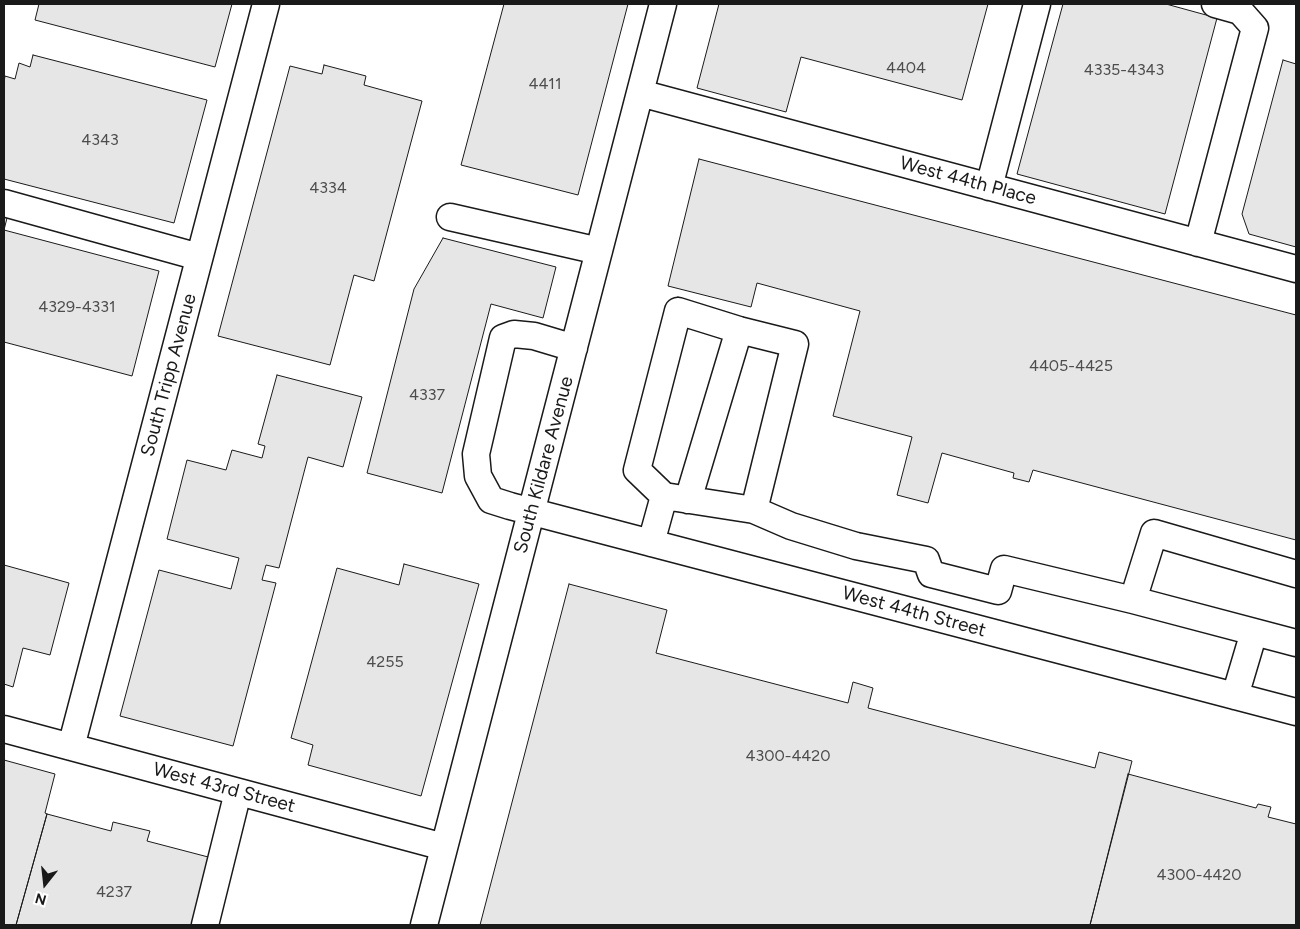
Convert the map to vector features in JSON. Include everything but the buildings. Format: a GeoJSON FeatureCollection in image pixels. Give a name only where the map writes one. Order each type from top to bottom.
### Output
{"type":"FeatureCollection","features":[{"type":"Feature","properties":{"kind":"street","name":"South Tripp Avenue"},"geometry":{"type":"LineString","coordinates":[[71,747],[266,4]]}},
{"type":"Feature","properties":{"kind":"street","name":"South Kildare Avenue"},"geometry":{"type":"LineString","coordinates":[[424,925],[663,4]]}},
{"type":"Feature","properties":{"kind":"street"},"geometry":{"type":"LineString","coordinates":[[989,187],[1037,4]]}},
{"type":"Feature","properties":{"kind":"street"},"geometry":{"type":"LineString","coordinates":[[1198,243],[1255,28],[1240,11],[1215,4]]}},
{"type":"Feature","properties":{"kind":"street","name":"West 44th Place"},"geometry":{"type":"LineString","coordinates":[[640,93],[1296,269]]}},
{"type":"Feature","properties":{"kind":"street"},"geometry":{"type":"LineString","coordinates":[[4,203],[200,258]]}},
{"type":"Feature","properties":{"kind":"street"},"geometry":{"type":"LineString","coordinates":[[450,216],[599,251]]}},
{"type":"Feature","properties":{"kind":"street"},"geometry":{"type":"LineString","coordinates":[[754,510],[795,344],[739,330],[678,311],[637,470],[676,498],[754,510],[791,526],[856,546],[926,560],[930,574],[998,591],[1004,569],[1133,600],[1296,643]]}},
{"type":"Feature","properties":{"kind":"street"},"geometry":{"type":"LineString","coordinates":[[651,543],[676,498],[739,330]]}},
{"type":"Feature","properties":{"kind":"street","name":"West 44th Street"},"geometry":{"type":"LineString","coordinates":[[574,348],[534,336],[514,334],[503,338],[476,454],[478,476],[491,500],[1296,712]]}},
{"type":"Feature","properties":{"kind":"street"},"geometry":{"type":"LineString","coordinates":[[1133,600],[1154,533],[1296,574]]}},
{"type":"Feature","properties":{"kind":"street"},"geometry":{"type":"LineString","coordinates":[[1235,696],[1254,632]]}},
{"type":"Feature","properties":{"kind":"street","name":"West 43rd Street"},"geometry":{"type":"LineString","coordinates":[[4,729],[444,847]]}},
{"type":"Feature","properties":{"kind":"street"},"geometry":{"type":"LineString","coordinates":[[205,925],[238,792]]}}]}
